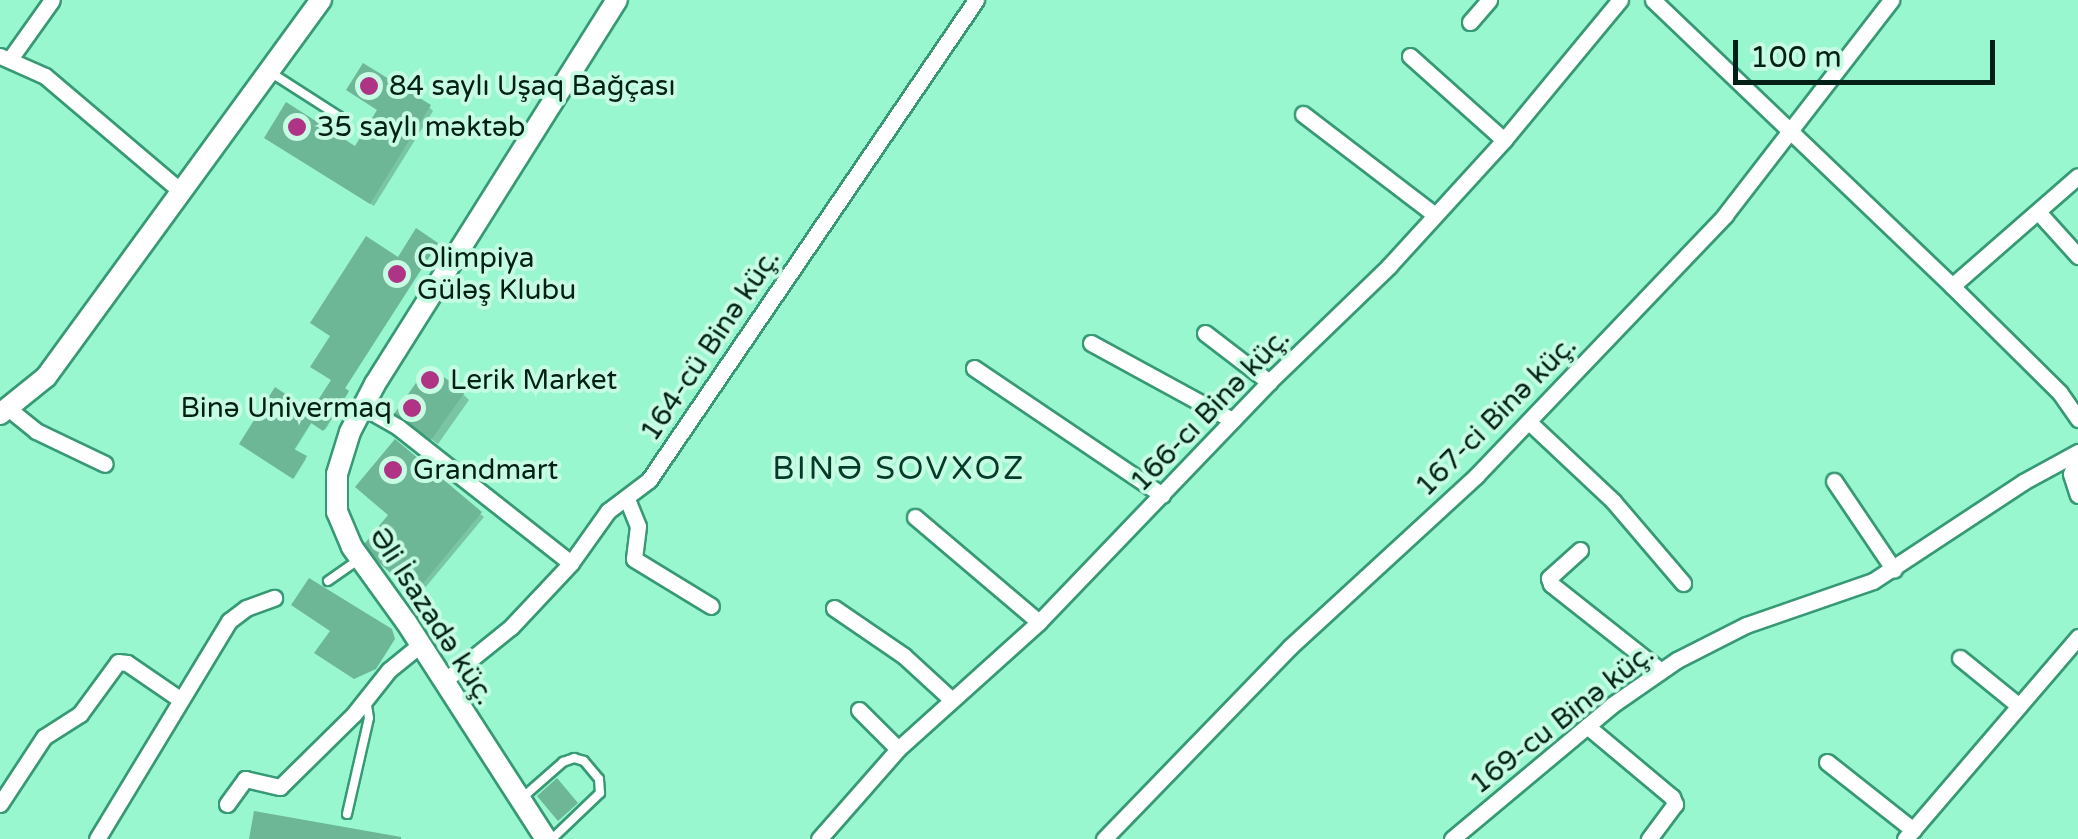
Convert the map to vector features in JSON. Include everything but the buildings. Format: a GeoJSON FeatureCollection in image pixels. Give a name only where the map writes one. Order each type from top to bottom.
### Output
{"type":"FeatureCollection","features":[{"type":"Feature","properties":{"kind":"street"},"geometry":{"type":"LineString","coordinates":[[52,0],[5,57],[44,76],[182,192]]}},
{"type":"Feature","properties":{"kind":"street"},"geometry":{"type":"LineString","coordinates":[[106,464],[36,432],[4,412],[38,388],[321,0]]}},
{"type":"Feature","properties":{"kind":"street","name":"Əli İsazadə küç."},"geometry":{"type":"LineString","coordinates":[[549,839],[519,801],[421,644],[359,559],[344,531],[336,493],[342,454],[363,407],[618,0]]}},
{"type":"Feature","properties":{"kind":"street","name":"164-cü Binə küç."},"geometry":{"type":"LineString","coordinates":[[444,681],[510,627],[571,563],[608,511],[649,480],[976,0]]}},
{"type":"Feature","properties":{"kind":"street"},"geometry":{"type":"LineString","coordinates":[[1470,22],[1489,0]]}},
{"type":"Feature","properties":{"kind":"street","name":"166-cı Binə küç."},"geometry":{"type":"LineString","coordinates":[[819,839],[898,749],[1039,622],[1435,215],[1504,140],[1620,0]]}},
{"type":"Feature","properties":{"kind":"street"},"geometry":{"type":"LineString","coordinates":[[1653,0],[1952,286],[2060,393],[2078,419]]}},
{"type":"Feature","properties":{"kind":"street","name":"167-ci Binə küç."},"geometry":{"type":"LineString","coordinates":[[1104,839],[1238,698],[1529,422],[1725,215],[1892,0]]}},
{"type":"Feature","properties":{"kind":"street"},"geometry":{"type":"LineString","coordinates":[[1410,56],[1504,140]]}},
{"type":"Feature","properties":{"kind":"street"},"geometry":{"type":"LineString","coordinates":[[1303,114],[1435,215]]}},
{"type":"Feature","properties":{"kind":"street"},"geometry":{"type":"LineString","coordinates":[[1952,286],[2040,214],[2078,176]]}},
{"type":"Feature","properties":{"kind":"street"},"geometry":{"type":"LineString","coordinates":[[2040,214],[2078,256]]}},
{"type":"Feature","properties":{"kind":"street"},"geometry":{"type":"LineString","coordinates":[[1205,333],[1269,382]]}},
{"type":"Feature","properties":{"kind":"street"},"geometry":{"type":"LineString","coordinates":[[1092,343],[1232,420]]}},
{"type":"Feature","properties":{"kind":"street"},"geometry":{"type":"LineString","coordinates":[[974,368],[1162,496]]}},
{"type":"Feature","properties":{"kind":"street"},"geometry":{"type":"LineString","coordinates":[[363,407],[398,428],[571,563]]}},
{"type":"Feature","properties":{"kind":"street"},"geometry":{"type":"LineString","coordinates":[[1529,422],[1613,501],[1684,583]]}},
{"type":"Feature","properties":{"kind":"street"},"geometry":{"type":"LineString","coordinates":[[2078,454],[2072,474],[2078,494]]}},
{"type":"Feature","properties":{"kind":"street","name":"169-cu Binə küç."},"geometry":{"type":"LineString","coordinates":[[1452,839],[1587,726],[1661,671],[1725,633],[1894,570],[2023,482],[2078,454]]}},
{"type":"Feature","properties":{"kind":"street"},"geometry":{"type":"LineString","coordinates":[[1834,481],[1894,570]]}},
{"type":"Feature","properties":{"kind":"street"},"geometry":{"type":"LineString","coordinates":[[627,499],[637,520],[634,559],[711,606]]}},
{"type":"Feature","properties":{"kind":"street"},"geometry":{"type":"LineString","coordinates":[[915,518],[1039,622]]}},
{"type":"Feature","properties":{"kind":"street"},"geometry":{"type":"LineString","coordinates":[[1580,550],[1548,578],[1550,584],[1661,671]]}},
{"type":"Feature","properties":{"kind":"street"},"geometry":{"type":"LineString","coordinates":[[97,839],[229,621],[246,608],[274,598]]}},
{"type":"Feature","properties":{"kind":"street"},"geometry":{"type":"LineString","coordinates":[[834,608],[904,656],[952,700]]}},
{"type":"Feature","properties":{"kind":"street"},"geometry":{"type":"LineString","coordinates":[[1827,762],[1909,834],[2078,638]]}},
{"type":"Feature","properties":{"kind":"street"},"geometry":{"type":"LineString","coordinates":[[227,804],[245,779],[280,787],[366,700],[389,670],[421,644]]}},
{"type":"Feature","properties":{"kind":"street"},"geometry":{"type":"LineString","coordinates":[[1960,658],[2019,706]]}},
{"type":"Feature","properties":{"kind":"street"},"geometry":{"type":"LineString","coordinates":[[0,804],[44,736],[80,714],[118,662],[127,663],[182,700]]}},
{"type":"Feature","properties":{"kind":"street"},"geometry":{"type":"LineString","coordinates":[[859,710],[898,749]]}},
{"type":"Feature","properties":{"kind":"street"},"geometry":{"type":"LineString","coordinates":[[1587,726],[1672,797],[1675,804],[1649,839]]}},
{"type":"Feature","properties":{"kind":"lane"},"geometry":{"type":"LineString","coordinates":[[270,72],[340,117]]}},
{"type":"Feature","properties":{"kind":"lane"},"geometry":{"type":"LineString","coordinates":[[328,582],[359,559]]}},
{"type":"Feature","properties":{"kind":"lane"},"geometry":{"type":"LineString","coordinates":[[347,814],[370,718],[366,700]]}},
{"type":"Feature","properties":{"kind":"lane"},"geometry":{"type":"LineString","coordinates":[[519,801],[568,759],[584,761],[592,770],[599,779],[600,794],[549,839]]}},
{"type":"Feature","properties":{"kind":"place","name":"84 saylı Uşaq Bağçası"},"geometry":{"type":"Point","coordinates":[369,86]}},
{"type":"Feature","properties":{"kind":"place","name":"35 saylı məktəb"},"geometry":{"type":"Point","coordinates":[297,127]}},
{"type":"Feature","properties":{"kind":"place","name":"Olimpiya Güləş Klubu"},"geometry":{"type":"Point","coordinates":[397,274]}},
{"type":"Feature","properties":{"kind":"place","name":"Lerik Market"},"geometry":{"type":"Point","coordinates":[430,380]}},
{"type":"Feature","properties":{"kind":"place","name":"Binə Univermaq"},"geometry":{"type":"Point","coordinates":[412,408]}},
{"type":"Feature","properties":{"kind":"place","name":"Grandmart"},"geometry":{"type":"Point","coordinates":[393,470]}},
{"type":"Feature","properties":{"kind":"district","name":"BINƏ SOVXOZ"},"geometry":{"type":"Point","coordinates":[899,469]}}]}
